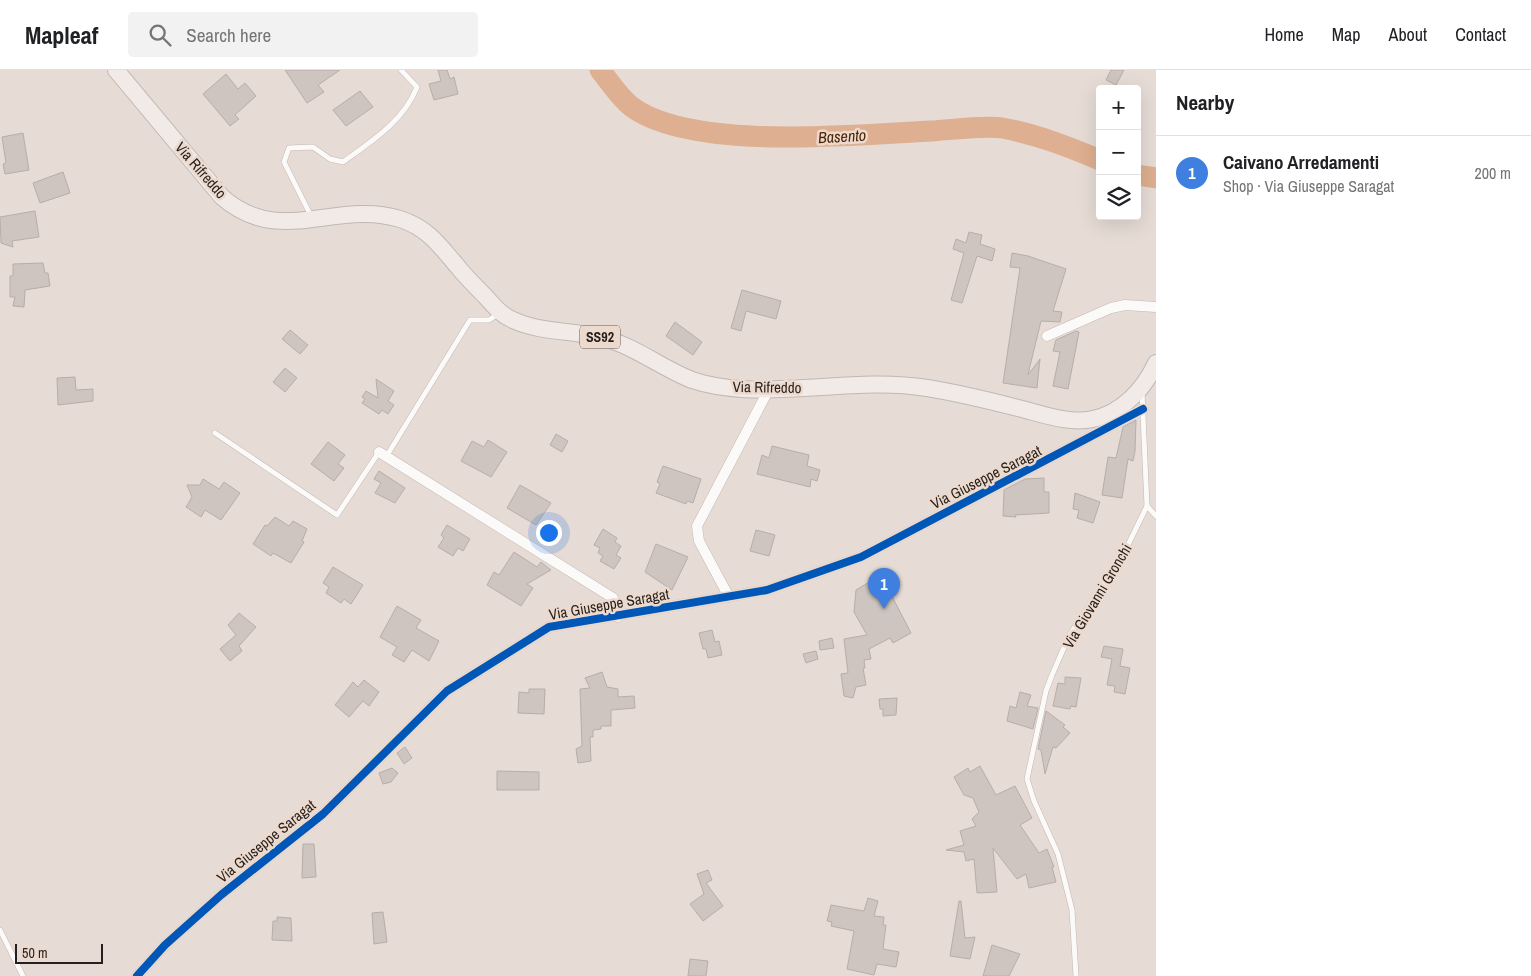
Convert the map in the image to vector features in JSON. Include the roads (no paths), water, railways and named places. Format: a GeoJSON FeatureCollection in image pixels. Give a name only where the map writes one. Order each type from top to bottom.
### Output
{"type":"FeatureCollection","features":[{"type":"Feature","properties":{"kind":"main road","name":"Via Rifreddo"},"geometry":{"type":"LineString","coordinates":[[116,70],[230,204],[248,215],[268,221],[287,222],[357,213],[380,214],[402,219],[422,229],[439,242],[457,266],[500,313],[512,320],[532,326],[604,338],[693,380],[740,389],[879,384],[925,388],[1077,421],[1108,415],[1125,404],[1142,388],[1156,363]]}},
{"type":"Feature","properties":{"kind":"street"},"geometry":{"type":"LineString","coordinates":[[1047,336],[1111,308],[1125,305],[1156,307]]}},
{"type":"Feature","properties":{"kind":"street"},"geometry":{"type":"LineString","coordinates":[[729,597],[699,541],[697,526],[769,389]]}},
{"type":"Feature","properties":{"kind":"street","name":"Via Giuseppe Saragat"},"geometry":{"type":"LineString","coordinates":[[136,976],[165,946],[221,895],[323,814],[447,691],[549,627],[618,617],[767,590],[861,557],[1143,409]]}},
{"type":"Feature","properties":{"kind":"street","name":"Via Giuseppe Saragat"},"geometry":{"type":"LineString","coordinates":[[382,455],[613,598],[618,617]]}},
{"type":"Feature","properties":{"kind":"lane"},"geometry":{"type":"LineString","coordinates":[[313,219],[284,162],[289,148],[312,147],[330,159],[343,162],[383,133],[412,101],[417,87],[401,70]]}},
{"type":"Feature","properties":{"kind":"lane"},"geometry":{"type":"LineString","coordinates":[[215,433],[337,515],[382,455],[470,320],[489,320],[500,313]]}},
{"type":"Feature","properties":{"kind":"lane","name":"Via Giovanni Gronchi"},"geometry":{"type":"LineString","coordinates":[[1076,976],[1072,910],[1058,854],[1034,801],[1027,779],[1046,691],[1069,636],[1124,553],[1147,506],[1142,388]]}},
{"type":"Feature","properties":{"kind":"lane"},"geometry":{"type":"LineString","coordinates":[[1147,506],[1156,516]]}},
{"type":"Feature","properties":{"kind":"lane"},"geometry":{"type":"LineString","coordinates":[[0,930],[23,976]]}},
{"type":"Feature","properties":{"kind":"waterway","name":"Basento"},"geometry":{"type":"LineString","coordinates":[[600,70],[619,95],[632,107],[659,121],[694,130],[733,135],[820,137],[995,127],[1040,137],[1096,158]]}},
{"type":"Feature","properties":{"kind":"waterway","name":"Basento"},"geometry":{"type":"LineString","coordinates":[[1141,176],[1156,178]]}},
{"type":"Feature","properties":{"kind":"place","name":"Caivano Arredamenti"},"geometry":{"type":"Point","coordinates":[884,609]}}]}
